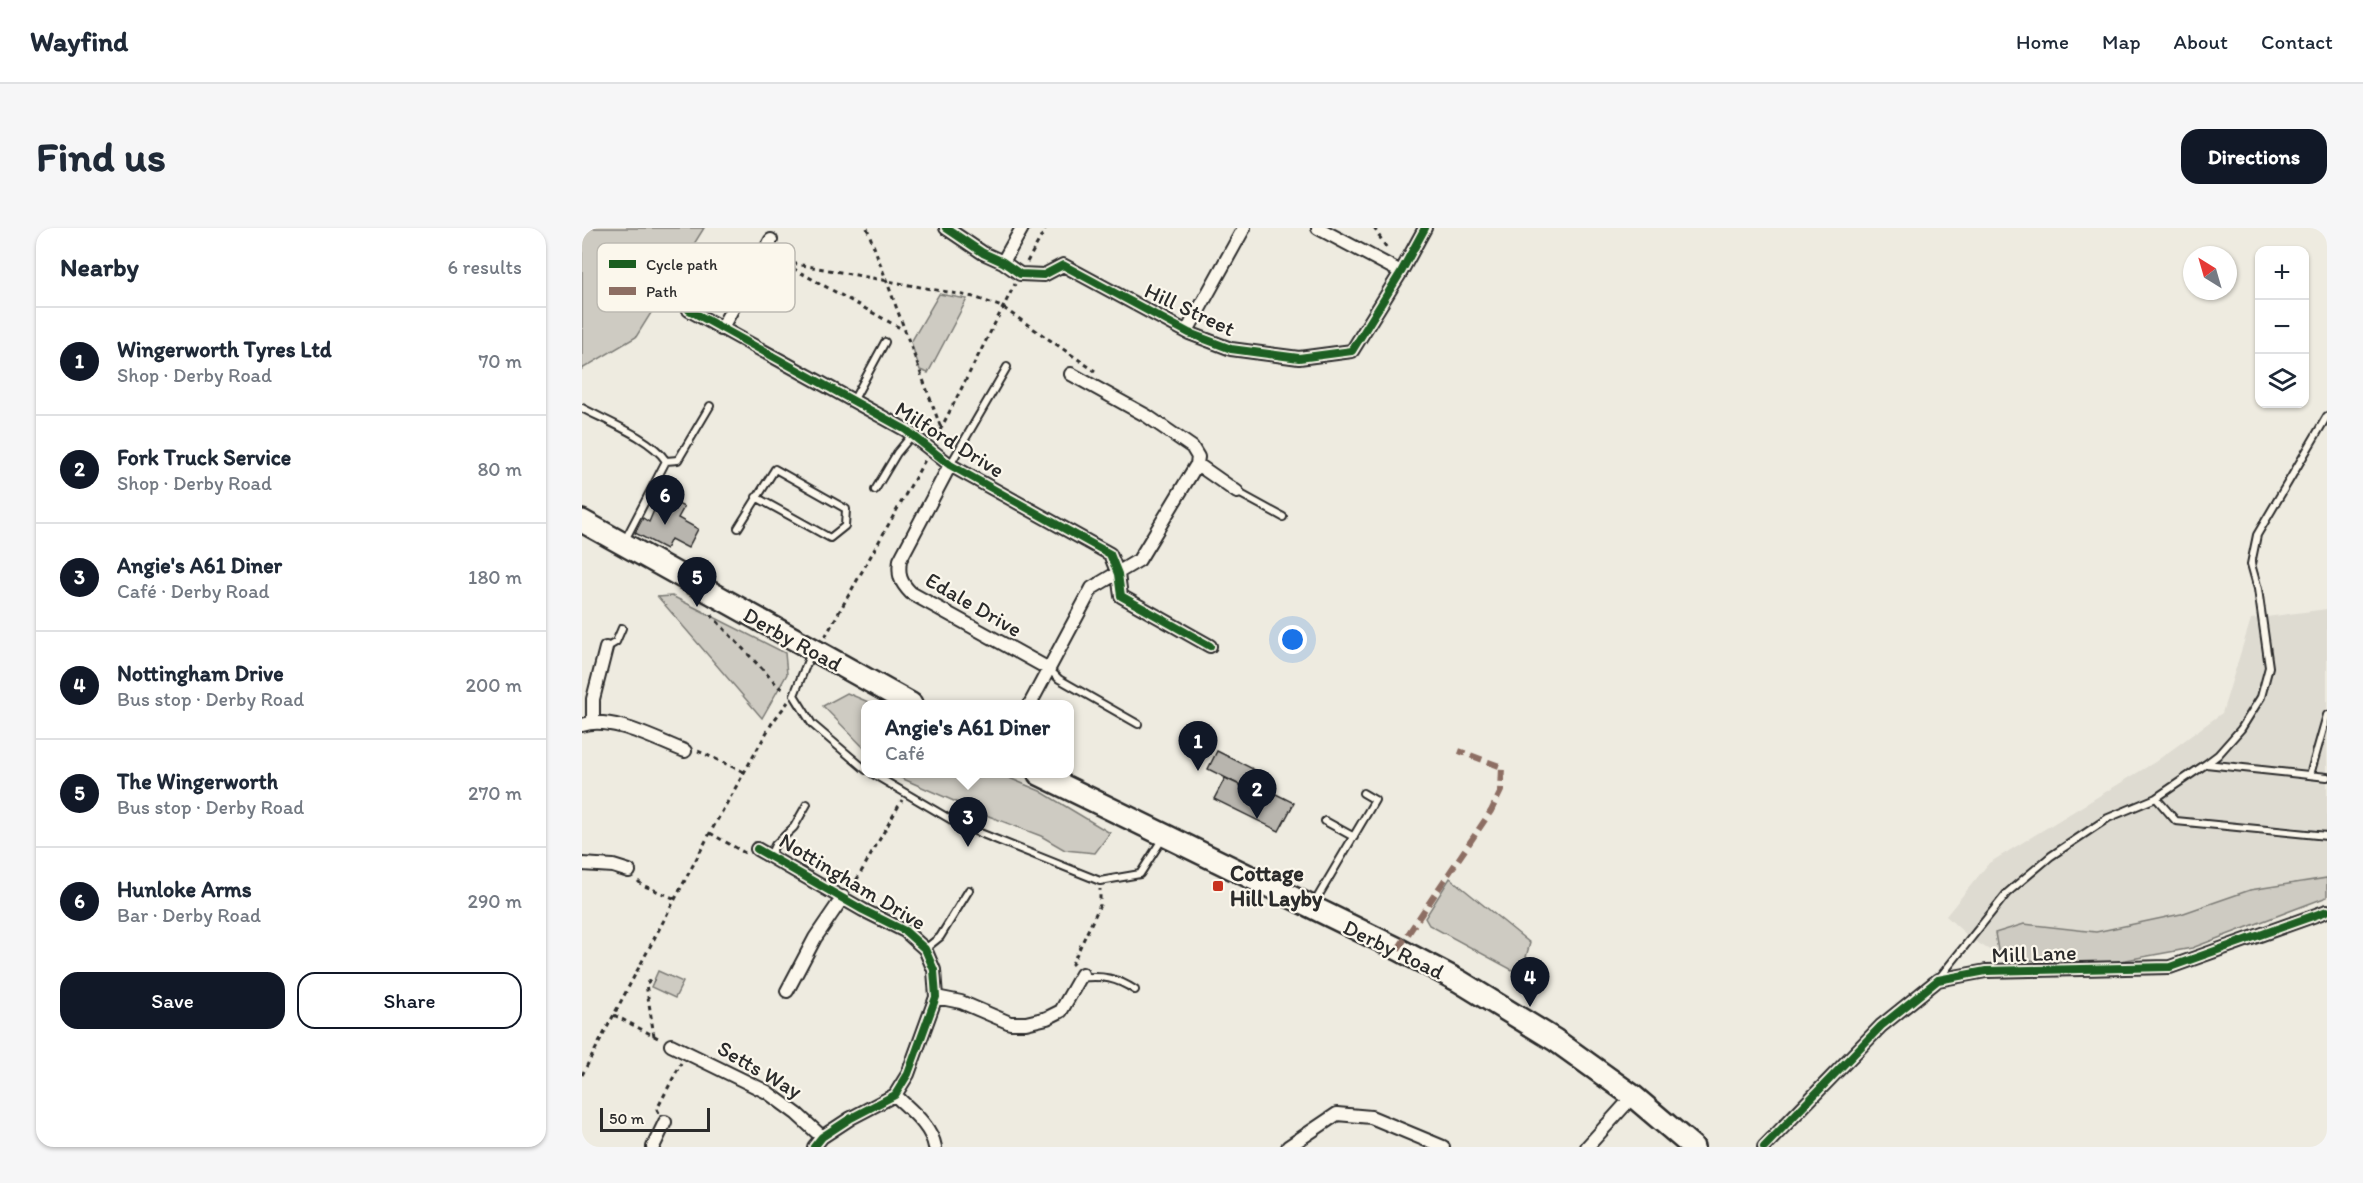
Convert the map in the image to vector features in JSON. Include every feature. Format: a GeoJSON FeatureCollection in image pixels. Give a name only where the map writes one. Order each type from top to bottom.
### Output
{"type":"FeatureCollection","features":[{"type":"Feature","properties":{"kind":"highway","name":"Derby Road"},"geometry":{"type":"LineString","coordinates":[[582,521],[902,700]]}},
{"type":"Feature","properties":{"kind":"highway","name":"Derby Road"},"geometry":{"type":"LineString","coordinates":[[1047,778],[1458,981],[1556,1040],[1633,1096],[1693,1147]]}},
{"type":"Feature","properties":{"kind":"street","name":"Hill Street"},"geometry":{"type":"LineString","coordinates":[[946,228],[1020,274],[1044,274],[1063,265],[1187,331],[1231,350],[1299,358],[1352,351],[1401,272],[1425,228]]}},
{"type":"Feature","properties":{"kind":"street"},"geometry":{"type":"LineString","coordinates":[[1003,262],[1022,228]]}},
{"type":"Feature","properties":{"kind":"street"},"geometry":{"type":"LineString","coordinates":[[1187,331],[1244,228]]}},
{"type":"Feature","properties":{"kind":"street"},"geometry":{"type":"LineString","coordinates":[[1318,228],[1401,272]]}},
{"type":"Feature","properties":{"kind":"street","name":"Milford Drive"},"geometry":{"type":"LineString","coordinates":[[692,312],[912,435],[950,465],[1110,554],[1118,574],[1121,596],[1210,646]]}},
{"type":"Feature","properties":{"kind":"street"},"geometry":{"type":"LineString","coordinates":[[721,329],[731,312]]}},
{"type":"Feature","properties":{"kind":"street"},"geometry":{"type":"LineString","coordinates":[[1033,700],[1092,588],[1139,560],[1197,464],[1198,457],[1192,447],[1147,416],[1071,374]]}},
{"type":"Feature","properties":{"kind":"street"},"geometry":{"type":"LineString","coordinates":[[1197,464],[1238,492]]}},
{"type":"Feature","properties":{"kind":"street","name":"Edale Drive"},"geometry":{"type":"LineString","coordinates":[[950,465],[900,560],[898,573],[901,583],[911,593],[1049,669]]}},
{"type":"Feature","properties":{"kind":"street"},"geometry":{"type":"LineString","coordinates":[[606,648],[587,723],[617,726],[685,751]]}},
{"type":"Feature","properties":{"kind":"street","name":"Nottingham Drive"},"geometry":{"type":"LineString","coordinates":[[757,849],[863,910],[905,931],[925,949],[934,970],[936,997],[908,1074],[895,1095]]}},
{"type":"Feature","properties":{"kind":"street"},"geometry":{"type":"LineString","coordinates":[[582,864],[613,866],[629,871]]}},
{"type":"Feature","properties":{"kind":"street"},"geometry":{"type":"LineString","coordinates":[[787,991],[815,938],[844,898]]}},
{"type":"Feature","properties":{"kind":"street","name":"Mill Lane"},"geometry":{"type":"LineString","coordinates":[[1764,1147],[1881,1026],[1938,980],[1986,971],[2170,967],[2327,911]]}},
{"type":"Feature","properties":{"kind":"street"},"geometry":{"type":"LineString","coordinates":[[936,997],[961,1002],[1010,1023],[1026,1023],[1047,1018],[1061,1011],[1081,976]]}},
{"type":"Feature","properties":{"kind":"street","name":"Setts Way"},"geometry":{"type":"LineString","coordinates":[[671,1045],[767,1092],[797,1114],[822,1137]]}},
{"type":"Feature","properties":{"kind":"street"},"geometry":{"type":"LineString","coordinates":[[814,1147],[822,1137],[851,1118],[895,1095],[923,1122],[935,1147]]}},
{"type":"Feature","properties":{"kind":"street"},"geometry":{"type":"LineString","coordinates":[[1587,1147],[1633,1096]]}},
{"type":"Feature","properties":{"kind":"street"},"geometry":{"type":"LineString","coordinates":[[1288,1147],[1337,1114],[1371,1117],[1443,1147]]}},
{"type":"Feature","properties":{"kind":"street"},"geometry":{"type":"LineString","coordinates":[[653,1147],[665,1122]]}},
{"type":"Feature","properties":{"kind":"lane"},"geometry":{"type":"LineString","coordinates":[[852,401],[885,342]]}},
{"type":"Feature","properties":{"kind":"lane"},"geometry":{"type":"LineString","coordinates":[[950,465],[1007,367]]}},
{"type":"Feature","properties":{"kind":"lane"},"geometry":{"type":"LineString","coordinates":[[666,461],[678,460],[710,406]]}},
{"type":"Feature","properties":{"kind":"lane"},"geometry":{"type":"LineString","coordinates":[[582,408],[648,443],[662,454],[666,461]]}},
{"type":"Feature","properties":{"kind":"lane"},"geometry":{"type":"LineString","coordinates":[[1938,980],[2007,893],[2051,856],[2109,818],[2156,798],[2218,755],[2241,729],[2261,697],[2269,667],[2258,589],[2251,564],[2257,535],[2327,416]]}},
{"type":"Feature","properties":{"kind":"lane"},"geometry":{"type":"LineString","coordinates":[[875,490],[897,453],[912,435]]}},
{"type":"Feature","properties":{"kind":"lane"},"geometry":{"type":"LineString","coordinates":[[623,544],[666,461]]}},
{"type":"Feature","properties":{"kind":"lane"},"geometry":{"type":"LineString","coordinates":[[738,528],[756,497],[775,469],[846,509],[845,526],[830,538],[756,497]]}},
{"type":"Feature","properties":{"kind":"lane"},"geometry":{"type":"LineString","coordinates":[[1238,492],[1283,517]]}},
{"type":"Feature","properties":{"kind":"lane"},"geometry":{"type":"LineString","coordinates":[[606,648],[615,642],[622,628]]}},
{"type":"Feature","properties":{"kind":"lane"},"geometry":{"type":"LineString","coordinates":[[812,649],[794,694],[812,724],[861,766]]}},
{"type":"Feature","properties":{"kind":"lane"},"geometry":{"type":"LineString","coordinates":[[1049,669],[1059,679],[1138,724]]}},
{"type":"Feature","properties":{"kind":"lane"},"geometry":{"type":"LineString","coordinates":[[2310,775],[2327,715]]}},
{"type":"Feature","properties":{"kind":"lane"},"geometry":{"type":"LineString","coordinates":[[2206,764],[2327,777]]}},
{"type":"Feature","properties":{"kind":"lane"},"geometry":{"type":"LineString","coordinates":[[880,778],[960,825],[1100,881],[1140,874],[1164,836]]}},
{"type":"Feature","properties":{"kind":"lane"},"geometry":{"type":"LineString","coordinates":[[1311,908],[1375,801],[1363,793]]}},
{"type":"Feature","properties":{"kind":"lane"},"geometry":{"type":"LineString","coordinates":[[2156,798],[2176,821],[2327,836]]}},
{"type":"Feature","properties":{"kind":"lane"},"geometry":{"type":"LineString","coordinates":[[770,856],[775,845],[794,828],[807,804]]}},
{"type":"Feature","properties":{"kind":"lane"},"geometry":{"type":"LineString","coordinates":[[1325,821],[1354,837]]}},
{"type":"Feature","properties":{"kind":"lane"},"geometry":{"type":"LineString","coordinates":[[925,949],[940,937],[969,890]]}},
{"type":"Feature","properties":{"kind":"lane"},"geometry":{"type":"LineString","coordinates":[[1081,976],[1108,977],[1136,990]]}},
{"type":"Feature","properties":{"kind":"path"},"geometry":{"type":"LineString","coordinates":[[867,228],[941,428]]}},
{"type":"Feature","properties":{"kind":"path"},"geometry":{"type":"LineString","coordinates":[[795,264],[974,297],[1002,307],[1096,371]]}},
{"type":"Feature","properties":{"kind":"path"},"geometry":{"type":"LineString","coordinates":[[795,269],[903,330]]}},
{"type":"Feature","properties":{"kind":"path"},"geometry":{"type":"LineString","coordinates":[[582,1076],[710,833],[772,723],[794,694],[779,687],[712,616],[714,595]]}},
{"type":"Feature","properties":{"kind":"path"},"geometry":{"type":"LineString","coordinates":[[685,751],[694,749],[745,772]]}},
{"type":"Feature","properties":{"kind":"path"},"geometry":{"type":"LineString","coordinates":[[844,898],[906,793]]}},
{"type":"Feature","properties":{"kind":"path"},"geometry":{"type":"LineString","coordinates":[[710,833],[744,854],[757,849]]}},
{"type":"Feature","properties":{"kind":"path"},"geometry":{"type":"LineString","coordinates":[[1081,976],[1072,964],[1100,905],[1100,881]]}},
{"type":"Feature","properties":{"kind":"path"},"geometry":{"type":"LineString","coordinates":[[642,885],[676,899]]}},
{"type":"Feature","properties":{"kind":"path"},"geometry":{"type":"LineString","coordinates":[[654,981],[651,979],[646,984],[654,1036]]}},
{"type":"Feature","properties":{"kind":"path"},"geometry":{"type":"LineString","coordinates":[[614,1015],[671,1045]]}},
{"type":"Feature","properties":{"kind":"path"},"geometry":{"type":"LineString","coordinates":[[665,1122],[657,1109],[687,1052]]}},
{"type":"Feature","properties":{"kind":"shaded area"},"geometry":{"type":"Polygon","coordinates":[[[582,228],[704,228],[695,243],[597,243],[597,312],[652,312],[636,337],[582,369],[582,228]]]}},
{"type":"Feature","properties":{"kind":"shaded area"},"geometry":{"type":"Polygon","coordinates":[[[939,294],[967,299],[928,373],[920,370],[911,342],[939,294]]]}},
{"type":"Feature","properties":{"kind":"shaded area"},"geometry":{"type":"Polygon","coordinates":[[[672,596],[785,653],[787,674],[762,718],[658,597],[672,596]]]}},
{"type":"Feature","properties":{"kind":"shaded area"},"geometry":{"type":"Polygon","coordinates":[[[2327,609],[2327,897],[2192,948],[2037,961],[1999,956],[1970,938],[1946,916],[1989,863],[2155,762],[2222,713],[2251,619],[2327,609]]]}},
{"type":"Feature","properties":{"kind":"shaded area"},"geometry":{"type":"Polygon","coordinates":[[[847,693],[864,700],[861,700],[861,745],[823,706],[847,693]]]}},
{"type":"Feature","properties":{"kind":"shaded area"},"geometry":{"type":"Polygon","coordinates":[[[901,778],[1009,778],[1040,791],[1110,833],[1095,853],[1065,850],[1041,836],[901,778]]]}},
{"type":"Feature","properties":{"kind":"shaded area"},"geometry":{"type":"Polygon","coordinates":[[[1450,878],[1530,943],[1526,957],[1527,978],[1429,925],[1425,918],[1450,878]]]}},
{"type":"Feature","properties":{"kind":"shaded area"},"geometry":{"type":"Polygon","coordinates":[[[2327,878],[2327,897],[2192,948],[2104,964],[2037,961],[1999,956],[1995,933],[2024,924],[2096,932],[2181,914],[2250,890],[2327,878]]]}},
{"type":"Feature","properties":{"kind":"shaded area"},"geometry":{"type":"Polygon","coordinates":[[[658,971],[683,982],[675,998],[651,987],[658,971]]]}},
{"type":"Feature","properties":{"kind":"building"},"geometry":{"type":"Polygon","coordinates":[[[670,500],[684,507],[678,518],[698,529],[688,548],[671,539],[666,549],[635,533],[643,518],[649,522],[655,508],[664,512],[670,500]]]}},
{"type":"Feature","properties":{"kind":"building"},"geometry":{"type":"Polygon","coordinates":[[[1217,751],[1265,775],[1256,793],[1208,769],[1217,751]]]}},
{"type":"Feature","properties":{"kind":"building"},"geometry":{"type":"Polygon","coordinates":[[[1225,778],[1269,799],[1272,792],[1294,803],[1279,831],[1214,799],[1225,778]]]}},
{"type":"Feature","properties":{"kind":"marked path"},"geometry":{"type":"LineString","coordinates":[[1398,949],[1491,811],[1501,791],[1502,767],[1459,751]]}},
{"type":"Feature","properties":{"kind":"cycle path"},"geometry":{"type":"LineString","coordinates":[[946,228],[1020,274],[1044,275],[1063,265],[1189,333],[1231,349],[1299,358],[1352,351],[1401,272],[1425,228]]}},
{"type":"Feature","properties":{"kind":"cycle path"},"geometry":{"type":"LineString","coordinates":[[693,312],[906,430],[950,465],[1110,554],[1118,574],[1121,596],[1210,646]]}},
{"type":"Feature","properties":{"kind":"cycle path"},"geometry":{"type":"LineString","coordinates":[[757,849],[863,910],[905,931],[925,949],[934,970],[936,997],[908,1074],[895,1095],[851,1118],[822,1137],[814,1147]]}},
{"type":"Feature","properties":{"kind":"cycle path"},"geometry":{"type":"LineString","coordinates":[[1764,1147],[1881,1026],[1938,980],[1986,971],[2170,967],[2327,911]]}},
{"type":"Feature","properties":{"kind":"place","name":"Hunloke Arms"},"geometry":{"type":"Point","coordinates":[665,525]}},
{"type":"Feature","properties":{"kind":"place","name":"The Wingerworth"},"geometry":{"type":"Point","coordinates":[697,607]}},
{"type":"Feature","properties":{"kind":"place","name":"Wingerworth Tyres Ltd"},"geometry":{"type":"Point","coordinates":[1198,771]}},
{"type":"Feature","properties":{"kind":"place","name":"Fork Truck Service"},"geometry":{"type":"Point","coordinates":[1257,819]}},
{"type":"Feature","properties":{"kind":"place","name":"Angie's A61 Diner"},"geometry":{"type":"Point","coordinates":[968,847]}},
{"type":"Feature","properties":{"kind":"place","name":"Cottage Hill Layby"},"geometry":{"type":"Point","coordinates":[1218,886]}},
{"type":"Feature","properties":{"kind":"place","name":"Nottingham Drive"},"geometry":{"type":"Point","coordinates":[1530,1007]}}]}
